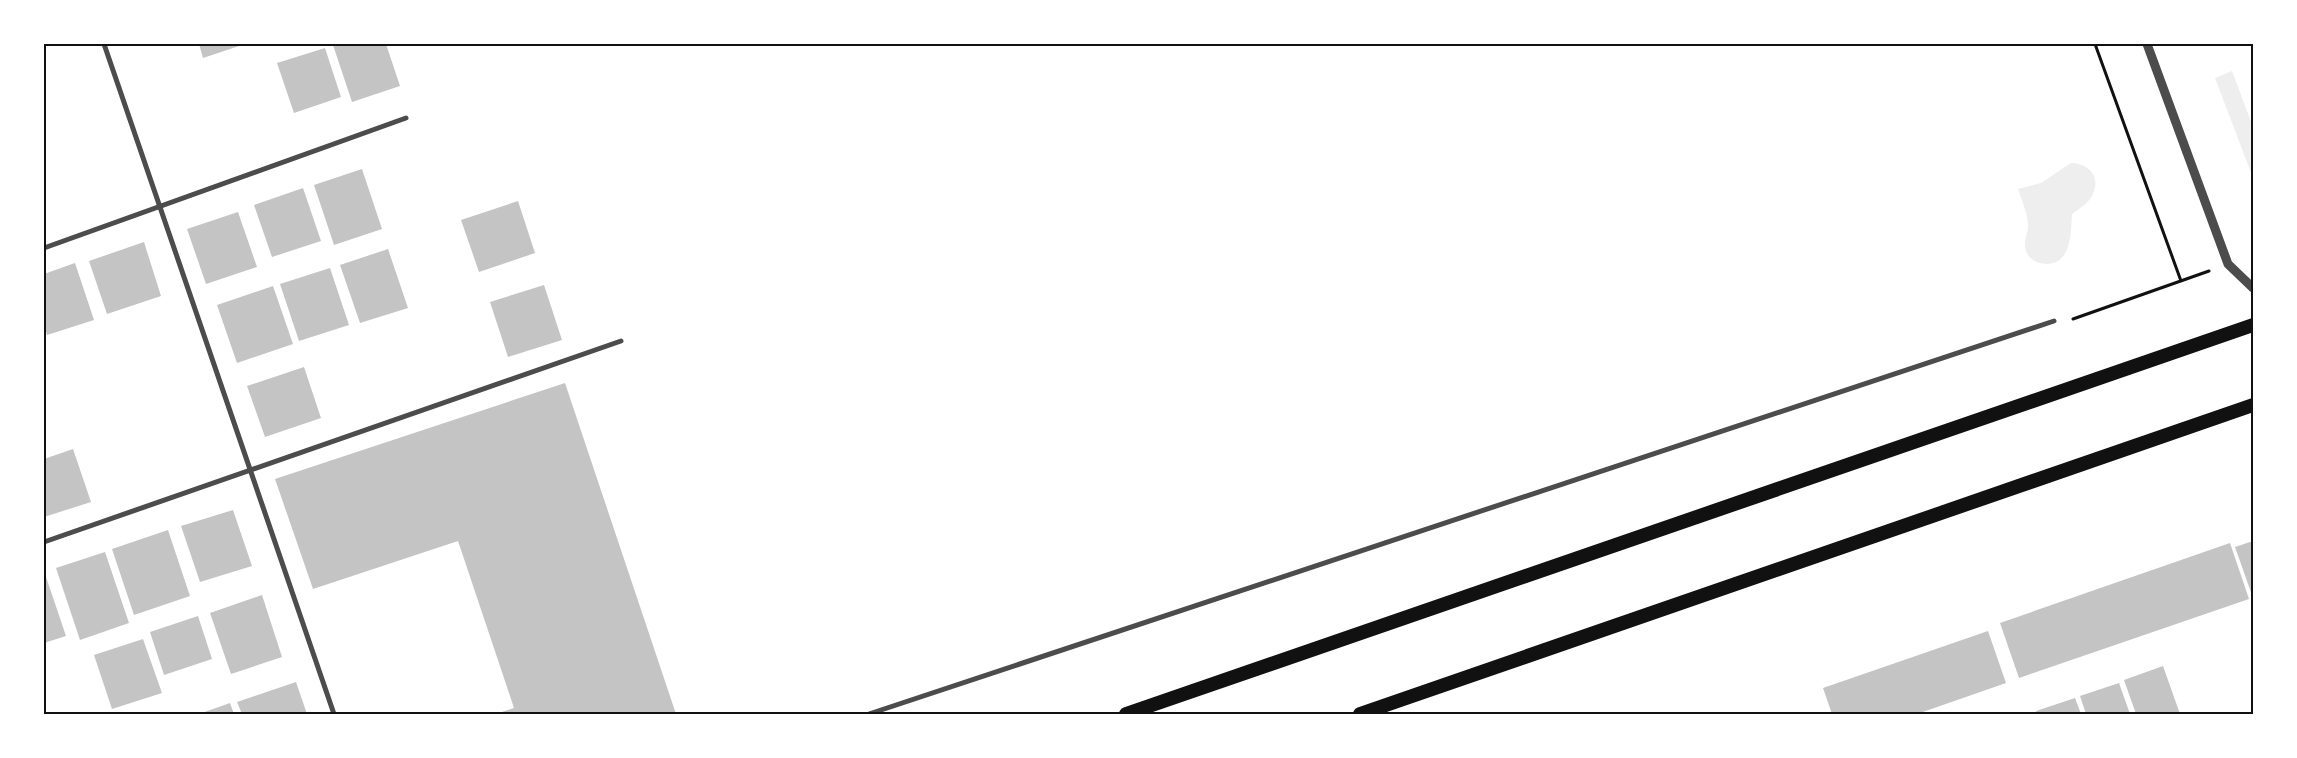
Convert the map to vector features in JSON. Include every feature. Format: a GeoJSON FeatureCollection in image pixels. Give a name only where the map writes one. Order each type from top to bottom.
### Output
{"type":"FeatureCollection","features":[{"type":"Feature","properties":{"kind":"highway"},"geometry":{"type":"LineString","coordinates":[[1126,714],[2253,325]]}},
{"type":"Feature","properties":{"kind":"highway"},"geometry":{"type":"LineString","coordinates":[[1360,714],[2253,405]]}},
{"type":"Feature","properties":{"kind":"street"},"geometry":{"type":"LineString","coordinates":[[104,44],[334,714]]}},
{"type":"Feature","properties":{"kind":"street"},"geometry":{"type":"LineString","coordinates":[[2147,44],[2228,264],[2253,288]]}},
{"type":"Feature","properties":{"kind":"street"},"geometry":{"type":"LineString","coordinates":[[44,248],[406,118]]}},
{"type":"Feature","properties":{"kind":"street"},"geometry":{"type":"LineString","coordinates":[[869,714],[2054,321]]}},
{"type":"Feature","properties":{"kind":"street"},"geometry":{"type":"LineString","coordinates":[[44,542],[621,341]]}},
{"type":"Feature","properties":{"kind":"path"},"geometry":{"type":"LineString","coordinates":[[2095,44],[2181,281]]}},
{"type":"Feature","properties":{"kind":"path"},"geometry":{"type":"LineString","coordinates":[[2073,319],[2228,264]]}},
{"type":"Feature","properties":{"kind":"shaded area"},"geometry":{"type":"Polygon","coordinates":[[[2232,71],[2253,127],[2253,178],[2215,78],[2232,71]]]}},
{"type":"Feature","properties":{"kind":"shaded area"},"geometry":{"type":"Polygon","coordinates":[[[2071,163],[2086,167],[2093,175],[2095,185],[2093,195],[2088,202],[2072,214],[2070,239],[2063,257],[2053,263],[2042,264],[2032,260],[2026,252],[2025,243],[2028,222],[2018,189],[2041,183],[2071,163]]]}},
{"type":"Feature","properties":{"kind":"building"},"geometry":{"type":"Polygon","coordinates":[[[199,44],[245,44],[203,58],[199,44]]]}},
{"type":"Feature","properties":{"kind":"building"},"geometry":{"type":"Polygon","coordinates":[[[386,44],[400,86],[352,102],[333,45],[386,44]]]}},
{"type":"Feature","properties":{"kind":"building"},"geometry":{"type":"Polygon","coordinates":[[[325,48],[341,97],[294,113],[277,63],[325,48]]]}},
{"type":"Feature","properties":{"kind":"building"},"geometry":{"type":"Polygon","coordinates":[[[362,169],[382,229],[334,245],[314,185],[362,169]]]}},
{"type":"Feature","properties":{"kind":"building"},"geometry":{"type":"Polygon","coordinates":[[[303,188],[321,241],[272,257],[254,205],[303,188]]]}},
{"type":"Feature","properties":{"kind":"building"},"geometry":{"type":"Polygon","coordinates":[[[518,201],[535,253],[479,272],[461,220],[518,201]]]}},
{"type":"Feature","properties":{"kind":"building"},"geometry":{"type":"Polygon","coordinates":[[[238,212],[257,267],[206,284],[187,229],[238,212]]]}},
{"type":"Feature","properties":{"kind":"building"},"geometry":{"type":"Polygon","coordinates":[[[144,242],[161,296],[107,314],[89,261],[144,242]]]}},
{"type":"Feature","properties":{"kind":"building"},"geometry":{"type":"Polygon","coordinates":[[[388,249],[408,308],[360,323],[340,265],[388,249]]]}},
{"type":"Feature","properties":{"kind":"building"},"geometry":{"type":"Polygon","coordinates":[[[75,263],[94,320],[47,335],[44,324],[44,274],[75,263]]]}},
{"type":"Feature","properties":{"kind":"building"},"geometry":{"type":"Polygon","coordinates":[[[330,268],[349,325],[299,341],[280,284],[330,268]]]}},
{"type":"Feature","properties":{"kind":"building"},"geometry":{"type":"Polygon","coordinates":[[[544,285],[562,340],[508,357],[490,302],[544,285]]]}},
{"type":"Feature","properties":{"kind":"building"},"geometry":{"type":"Polygon","coordinates":[[[273,286],[293,344],[237,363],[217,305],[273,286]]]}},
{"type":"Feature","properties":{"kind":"building"},"geometry":{"type":"Polygon","coordinates":[[[304,367],[321,418],[265,437],[247,386],[304,367]]]}},
{"type":"Feature","properties":{"kind":"building"},"geometry":{"type":"Polygon","coordinates":[[[565,383],[676,714],[496,714],[514,708],[458,541],[313,589],[275,479],[565,383]]]}},
{"type":"Feature","properties":{"kind":"building"},"geometry":{"type":"Polygon","coordinates":[[[73,449],[91,502],[44,517],[44,459],[73,449]]]}},
{"type":"Feature","properties":{"kind":"building"},"geometry":{"type":"Polygon","coordinates":[[[233,510],[252,566],[200,582],[181,526],[233,510]]]}},
{"type":"Feature","properties":{"kind":"building"},"geometry":{"type":"Polygon","coordinates":[[[168,530],[190,596],[134,615],[112,549],[168,530]]]}},
{"type":"Feature","properties":{"kind":"building"},"geometry":{"type":"Polygon","coordinates":[[[2253,541],[2253,598],[2235,547],[2253,541]]]}},
{"type":"Feature","properties":{"kind":"building"},"geometry":{"type":"Polygon","coordinates":[[[2230,543],[2249,599],[2019,678],[2000,623],[2230,543]]]}},
{"type":"Feature","properties":{"kind":"building"},"geometry":{"type":"Polygon","coordinates":[[[105,552],[129,623],[80,640],[56,568],[105,552]]]}},
{"type":"Feature","properties":{"kind":"building"},"geometry":{"type":"Polygon","coordinates":[[[44,571],[66,636],[44,643],[44,571]]]}},
{"type":"Feature","properties":{"kind":"building"},"geometry":{"type":"Polygon","coordinates":[[[262,595],[282,657],[231,674],[210,613],[262,595]]]}},
{"type":"Feature","properties":{"kind":"building"},"geometry":{"type":"Polygon","coordinates":[[[198,616],[212,659],[164,675],[150,632],[198,616]]]}},
{"type":"Feature","properties":{"kind":"building"},"geometry":{"type":"Polygon","coordinates":[[[1988,631],[2006,683],[1917,714],[1832,714],[1823,688],[1988,631]]]}},
{"type":"Feature","properties":{"kind":"building"},"geometry":{"type":"Polygon","coordinates":[[[143,639],[162,693],[112,709],[94,655],[143,639]]]}},
{"type":"Feature","properties":{"kind":"building"},"geometry":{"type":"Polygon","coordinates":[[[2163,666],[2180,714],[2136,714],[2124,680],[2163,666]]]}},
{"type":"Feature","properties":{"kind":"building"},"geometry":{"type":"Polygon","coordinates":[[[296,682],[307,714],[242,714],[237,702],[296,682]]]}},
{"type":"Feature","properties":{"kind":"building"},"geometry":{"type":"Polygon","coordinates":[[[2119,683],[2130,714],[2086,714],[2080,696],[2119,683]]]}},
{"type":"Feature","properties":{"kind":"building"},"geometry":{"type":"Polygon","coordinates":[[[2075,698],[2081,714],[2037,714],[2036,711],[2075,698]]]}},
{"type":"Feature","properties":{"kind":"building"},"geometry":{"type":"Polygon","coordinates":[[[230,703],[234,714],[199,714],[230,703]]]}}]}
